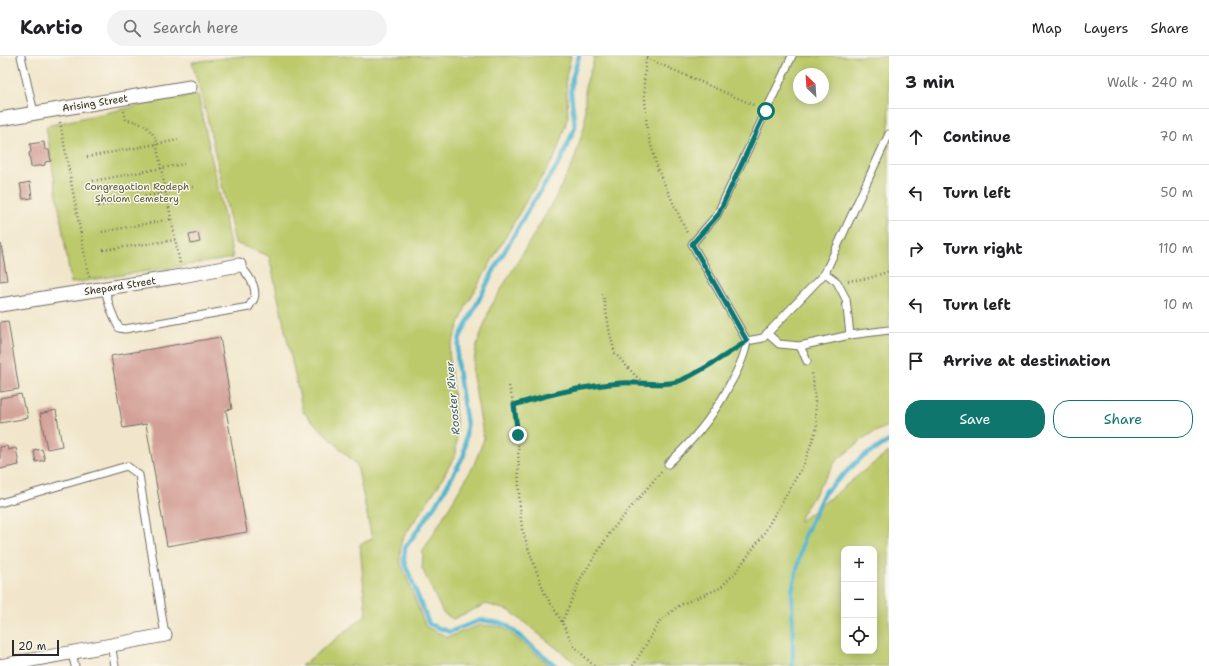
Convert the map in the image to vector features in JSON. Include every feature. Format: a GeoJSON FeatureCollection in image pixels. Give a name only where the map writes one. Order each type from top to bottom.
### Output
{"type":"FeatureCollection","features":[{"type":"Feature","properties":{"kind":"street","name":"Arising Street"},"geometry":{"type":"LineString","coordinates":[[0,119],[190,87]]}},
{"type":"Feature","properties":{"kind":"street","name":"Shepard Street"},"geometry":{"type":"LineString","coordinates":[[0,305],[100,290],[239,265]]}},
{"type":"Feature","properties":{"kind":"street"},"geometry":{"type":"LineString","coordinates":[[0,666],[165,635]]}},
{"type":"Feature","properties":{"kind":"lane"},"geometry":{"type":"LineString","coordinates":[[21,56],[34,113]]}},
{"type":"Feature","properties":{"kind":"lane"},"geometry":{"type":"LineString","coordinates":[[668,464],[683,450],[717,408],[737,371],[746,350],[747,341],[692,244],[718,215],[792,56]]}},
{"type":"Feature","properties":{"kind":"lane"},"geometry":{"type":"LineString","coordinates":[[747,341],[763,338],[825,273],[889,134]]}},
{"type":"Feature","properties":{"kind":"lane"},"geometry":{"type":"LineString","coordinates":[[100,290],[119,328],[125,329],[249,307],[254,299],[255,292],[252,281],[239,265]]}},
{"type":"Feature","properties":{"kind":"lane"},"geometry":{"type":"LineString","coordinates":[[825,273],[837,282],[846,299],[850,335]]}},
{"type":"Feature","properties":{"kind":"lane"},"geometry":{"type":"LineString","coordinates":[[767,333],[779,344],[800,346],[850,335],[889,330]]}},
{"type":"Feature","properties":{"kind":"lane"},"geometry":{"type":"LineString","coordinates":[[800,346],[807,361]]}},
{"type":"Feature","properties":{"kind":"lane"},"geometry":{"type":"LineString","coordinates":[[0,503],[127,466],[139,475],[165,635]]}},
{"type":"Feature","properties":{"kind":"lane"},"geometry":{"type":"LineString","coordinates":[[111,645],[115,666]]}},
{"type":"Feature","properties":{"kind":"lane"},"geometry":{"type":"LineString","coordinates":[[72,653],[75,666]]}},
{"type":"Feature","properties":{"kind":"path"},"geometry":{"type":"LineString","coordinates":[[692,244],[658,170],[647,131],[644,85],[647,57],[766,111]]}},
{"type":"Feature","properties":{"kind":"path"},"geometry":{"type":"LineString","coordinates":[[121,99],[126,120],[134,121],[146,126],[155,137],[182,276]]}},
{"type":"Feature","properties":{"kind":"path"},"geometry":{"type":"LineString","coordinates":[[58,110],[88,273],[100,290]]}},
{"type":"Feature","properties":{"kind":"path"},"geometry":{"type":"LineString","coordinates":[[87,157],[178,140]]}},
{"type":"Feature","properties":{"kind":"path"},"geometry":{"type":"LineString","coordinates":[[93,181],[184,164]]}},
{"type":"Feature","properties":{"kind":"path"},"geometry":{"type":"LineString","coordinates":[[98,206],[193,187]]}},
{"type":"Feature","properties":{"kind":"path"},"geometry":{"type":"LineString","coordinates":[[102,232],[171,219]]}},
{"type":"Feature","properties":{"kind":"path"},"geometry":{"type":"LineString","coordinates":[[103,250],[175,240]]}},
{"type":"Feature","properties":{"kind":"path"},"geometry":{"type":"LineString","coordinates":[[837,282],[870,278],[889,271]]}},
{"type":"Feature","properties":{"kind":"path"},"geometry":{"type":"LineString","coordinates":[[603,294],[615,353],[643,383]]}},
{"type":"Feature","properties":{"kind":"path"},"geometry":{"type":"LineString","coordinates":[[514,405],[546,395],[594,386],[622,383],[659,384],[676,382],[698,371],[747,341]]}},
{"type":"Feature","properties":{"kind":"path"},"geometry":{"type":"LineString","coordinates":[[633,666],[660,621],[680,605],[720,588],[735,573],[760,538],[804,464],[817,427],[813,377],[807,361]]}},
{"type":"Feature","properties":{"kind":"path"},"geometry":{"type":"LineString","coordinates":[[509,386],[514,405],[518,435],[519,497],[522,529],[544,594],[562,622],[574,646],[594,666]]}},
{"type":"Feature","properties":{"kind":"path"},"geometry":{"type":"LineString","coordinates":[[562,622],[580,578],[611,531],[668,464]]}},
{"type":"Feature","properties":{"kind":"green space"},"geometry":{"type":"Polygon","coordinates":[[[241,56],[571,56],[566,77],[568,117],[555,157],[525,203],[466,306],[449,351],[457,428],[456,454],[438,486],[401,541],[400,561],[426,627],[448,637],[480,625],[503,627],[551,666],[301,666],[366,615],[360,544],[372,539],[357,465],[303,412],[269,256],[235,243],[207,117],[192,62],[241,56]]]}},
{"type":"Feature","properties":{"kind":"green space"},"geometry":{"type":"Polygon","coordinates":[[[594,56],[889,56],[889,425],[867,436],[836,461],[802,514],[799,522],[889,452],[889,666],[579,666],[510,611],[486,604],[453,619],[443,613],[422,568],[423,551],[473,467],[484,439],[472,371],[477,345],[490,308],[552,204],[573,163],[585,124],[585,87],[594,56]]]}},
{"type":"Feature","properties":{"kind":"green space","name":"Congregation Rodeph Sholom Cemetery"},"geometry":{"type":"Polygon","coordinates":[[[198,95],[233,258],[71,283],[46,126],[164,100],[198,95]]]}},
{"type":"Feature","properties":{"kind":"building"},"geometry":{"type":"Polygon","coordinates":[[[44,142],[45,150],[49,150],[51,161],[45,162],[45,165],[31,167],[29,153],[31,152],[30,144],[44,142]]]}},
{"type":"Feature","properties":{"kind":"building"},"geometry":{"type":"Polygon","coordinates":[[[30,182],[32,198],[23,199],[20,184],[30,182]]]}},
{"type":"Feature","properties":{"kind":"building"},"geometry":{"type":"Polygon","coordinates":[[[198,233],[200,242],[191,244],[189,235],[198,233]]]}},
{"type":"Feature","properties":{"kind":"building"},"geometry":{"type":"Polygon","coordinates":[[[1,244],[7,280],[0,281],[0,245],[1,244]]]}},
{"type":"Feature","properties":{"kind":"building"},"geometry":{"type":"Polygon","coordinates":[[[8,321],[19,389],[0,392],[0,322],[8,321]]]}},
{"type":"Feature","properties":{"kind":"building"},"geometry":{"type":"Polygon","coordinates":[[[220,337],[232,409],[226,410],[247,532],[167,546],[146,424],[123,428],[111,356],[220,337]]]}},
{"type":"Feature","properties":{"kind":"building"},"geometry":{"type":"Polygon","coordinates":[[[21,394],[28,418],[0,423],[0,398],[21,394]]]}},
{"type":"Feature","properties":{"kind":"building"},"geometry":{"type":"Polygon","coordinates":[[[56,410],[62,446],[47,449],[40,414],[56,410]]]}},
{"type":"Feature","properties":{"kind":"building"},"geometry":{"type":"Polygon","coordinates":[[[7,446],[8,450],[16,448],[19,465],[0,469],[0,447],[7,446]]]}},
{"type":"Feature","properties":{"kind":"building"},"geometry":{"type":"Polygon","coordinates":[[[35,449],[42,449],[45,460],[36,462],[34,452],[35,449]]]}},
{"type":"Feature","properties":{"kind":"waterway","name":"Rooster River"},"geometry":{"type":"LineString","coordinates":[[556,666],[505,624],[481,620],[449,632],[429,624],[404,561],[405,548],[442,495],[464,455],[467,425],[458,369],[457,354],[460,337],[495,268],[530,207],[561,160],[575,127],[571,92],[572,79],[579,56]]}},
{"type":"Feature","properties":{"kind":"waterway","name":"Rooster River"},"geometry":{"type":"LineString","coordinates":[[793,666],[792,591],[804,537],[824,493],[861,458],[889,441]]}},
{"type":"Feature","properties":{"kind":"route"},"geometry":{"type":"LineString","coordinates":[[518,435],[514,405],[546,395],[594,386],[622,383],[659,384],[676,382],[698,371],[747,341],[692,244],[718,215],[766,111]]}}]}
